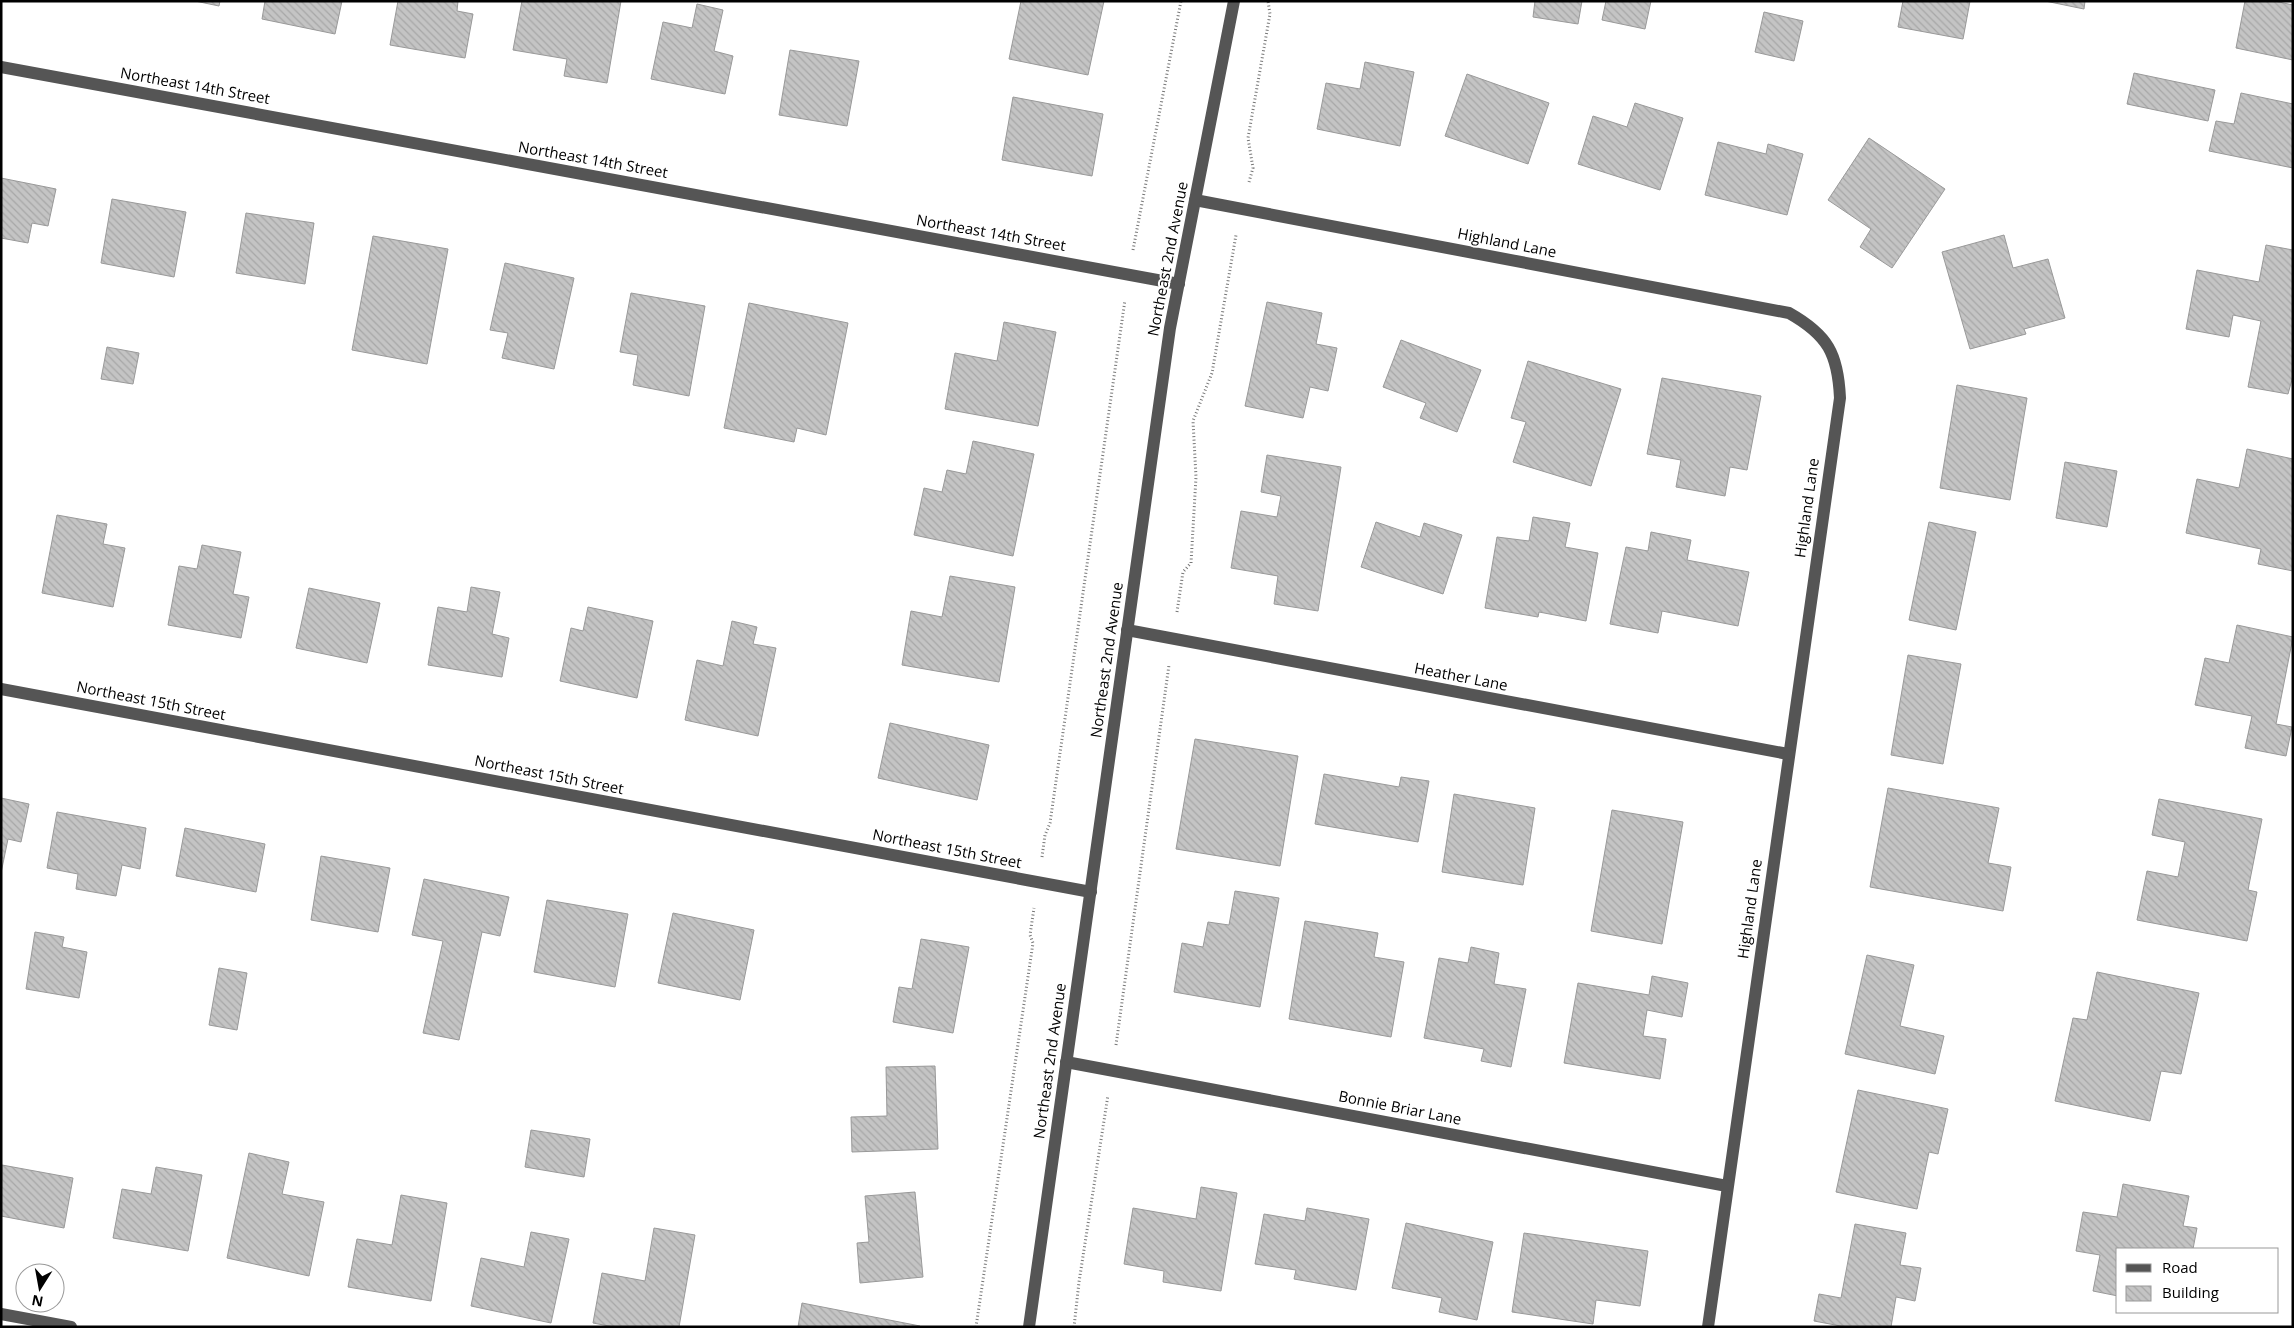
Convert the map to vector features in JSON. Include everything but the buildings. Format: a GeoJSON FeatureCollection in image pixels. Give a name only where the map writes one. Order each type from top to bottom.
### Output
{"type":"FeatureCollection","features":[{"type":"Feature","properties":{"kind":"street","name":"Northeast 2nd Avenue"},"geometry":{"type":"LineString","coordinates":[[1029,1327],[1170,328],[1234,1]]}},
{"type":"Feature","properties":{"kind":"street","name":"Northeast 14th Street"},"geometry":{"type":"LineString","coordinates":[[1,67],[1179,284]]}},
{"type":"Feature","properties":{"kind":"street","name":"Highland Lane"},"geometry":{"type":"LineString","coordinates":[[1195,200],[1789,313],[1812,326],[1829,347],[1839,372],[1840,398],[1708,1327]]}},
{"type":"Feature","properties":{"kind":"street","name":"Heather Lane"},"geometry":{"type":"LineString","coordinates":[[1127,630],[1788,754]]}},
{"type":"Feature","properties":{"kind":"street","name":"Northeast 15th Street"},"geometry":{"type":"LineString","coordinates":[[1,689],[1090,892]]}},
{"type":"Feature","properties":{"kind":"street","name":"Bonnie Briar Lane"},"geometry":{"type":"LineString","coordinates":[[1066,1062],[1727,1186]]}},
{"type":"Feature","properties":{"kind":"street"},"geometry":{"type":"LineString","coordinates":[[1,1314],[71,1327]]}},
{"type":"Feature","properties":{"kind":"path"},"geometry":{"type":"LineString","coordinates":[[976,1327],[1012,1083],[1016,1067],[1033,943],[1030,935],[1045,835],[1050,824],[1129,275],[1181,1]]}}]}
